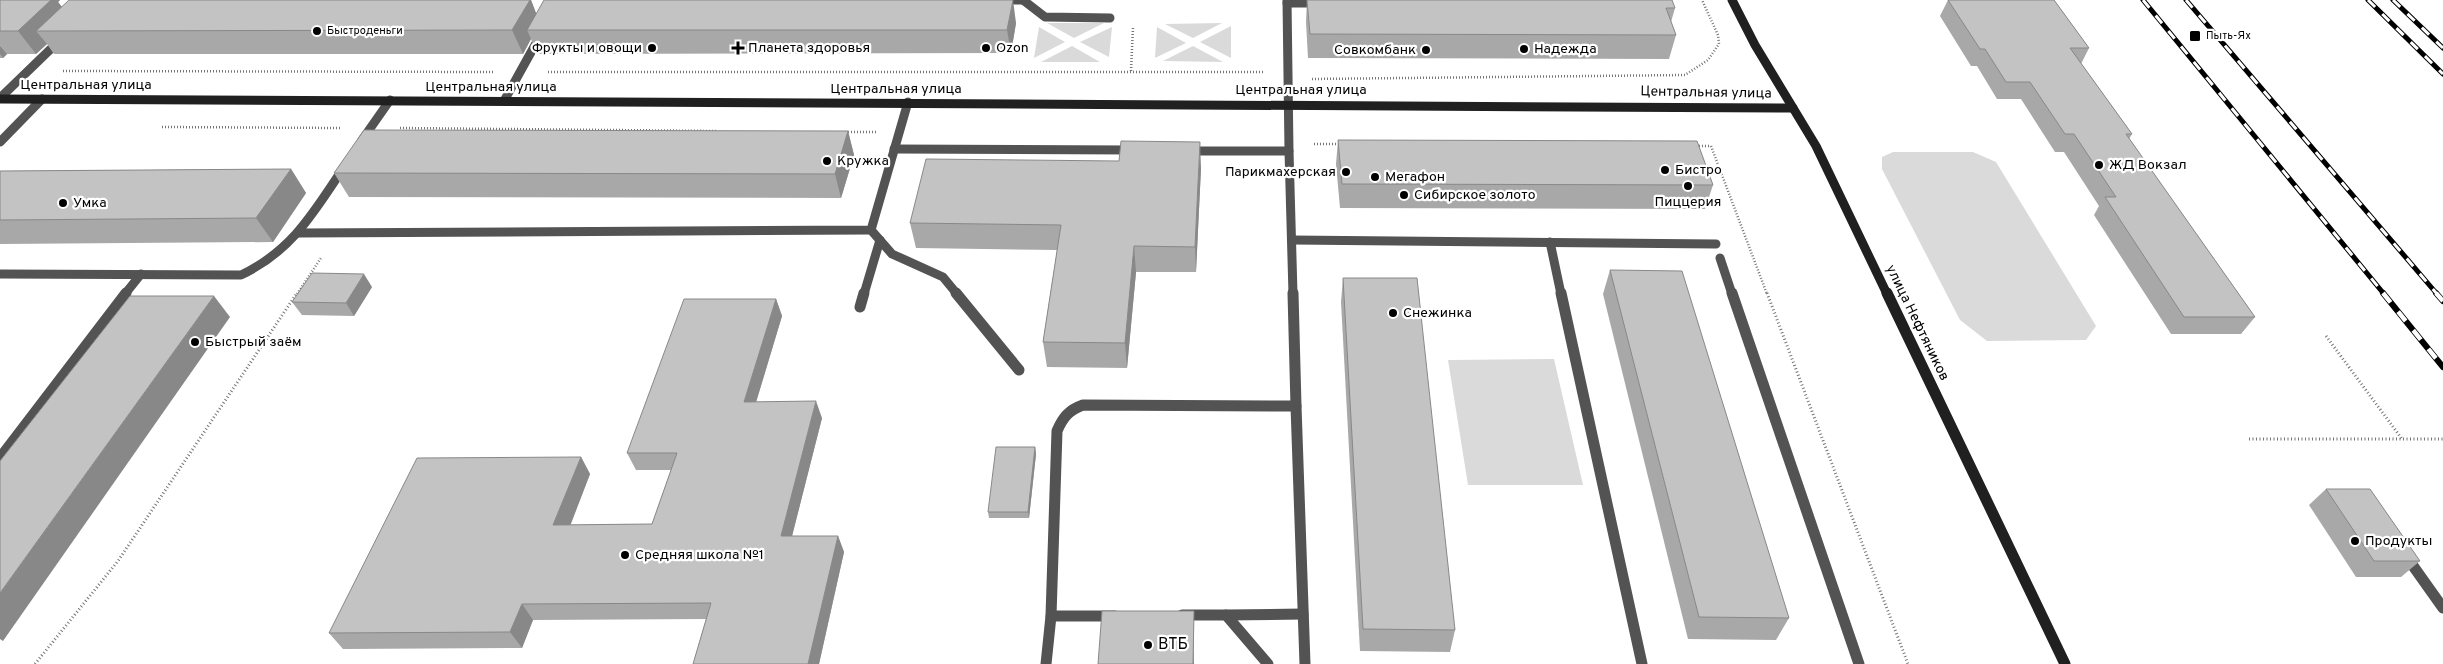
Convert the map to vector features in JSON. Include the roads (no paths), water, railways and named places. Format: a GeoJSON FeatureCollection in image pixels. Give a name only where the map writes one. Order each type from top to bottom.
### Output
{"type":"FeatureCollection","features":[{"type":"Feature","properties":{"kind":"main road","name":"улица Нефтяников"},"geometry":{"type":"LineString","coordinates":[[1732,0],[1755,45],[1816,146],[2065,664]]}},
{"type":"Feature","properties":{"kind":"main road","name":"Центральная улица"},"geometry":{"type":"LineString","coordinates":[[0,98],[1793,108]]}},
{"type":"Feature","properties":{"kind":"lane"},"geometry":{"type":"LineString","coordinates":[[994,0],[1023,0],[1045,17],[1110,18]]}},
{"type":"Feature","properties":{"kind":"lane"},"geometry":{"type":"LineString","coordinates":[[1305,664],[1287,104],[1287,1],[1326,3]]}},
{"type":"Feature","properties":{"kind":"lane"},"geometry":{"type":"LineString","coordinates":[[504,100],[547,24]]}},
{"type":"Feature","properties":{"kind":"lane"},"geometry":{"type":"LineString","coordinates":[[0,98],[66,33]]}},
{"type":"Feature","properties":{"kind":"lane"},"geometry":{"type":"LineString","coordinates":[[0,142],[42,99]]}},
{"type":"Feature","properties":{"kind":"lane"},"geometry":{"type":"LineString","coordinates":[[0,274],[241,275],[272,260],[284,250],[298,233],[390,100]]}},
{"type":"Feature","properties":{"kind":"lane"},"geometry":{"type":"LineString","coordinates":[[871,230],[908,102]]}},
{"type":"Feature","properties":{"kind":"lane"},"geometry":{"type":"LineString","coordinates":[[1180,150],[1289,148]]}},
{"type":"Feature","properties":{"kind":"lane"},"geometry":{"type":"LineString","coordinates":[[894,149],[1141,150]]}},
{"type":"Feature","properties":{"kind":"lane"},"geometry":{"type":"LineString","coordinates":[[298,233],[871,230],[899,259],[943,277],[1020,370]]}},
{"type":"Feature","properties":{"kind":"lane"},"geometry":{"type":"LineString","coordinates":[[860,307],[880,240]]}},
{"type":"Feature","properties":{"kind":"lane"},"geometry":{"type":"LineString","coordinates":[[1292,240],[1716,244]]}},
{"type":"Feature","properties":{"kind":"lane"},"geometry":{"type":"LineString","coordinates":[[1550,242],[1642,664]]}},
{"type":"Feature","properties":{"kind":"lane"},"geometry":{"type":"LineString","coordinates":[[1720,258],[1859,664]]}},
{"type":"Feature","properties":{"kind":"lane"},"geometry":{"type":"LineString","coordinates":[[0,458],[141,274]]}},
{"type":"Feature","properties":{"kind":"lane"},"geometry":{"type":"LineString","coordinates":[[1046,664],[1052,616],[1057,432],[1062,418],[1070,409],[1083,405],[1296,406]]}},
{"type":"Feature","properties":{"kind":"lane"},"geometry":{"type":"LineString","coordinates":[[2399,546],[2443,608]]}},
{"type":"Feature","properties":{"kind":"lane"},"geometry":{"type":"LineString","coordinates":[[1168,616],[1303,614]]}},
{"type":"Feature","properties":{"kind":"lane"},"geometry":{"type":"LineString","coordinates":[[1226,615],[1268,664]]}},
{"type":"Feature","properties":{"kind":"lane"},"geometry":{"type":"LineString","coordinates":[[1052,616],[1129,616]]}},
{"type":"Feature","properties":{"kind":"railway"},"geometry":{"type":"LineString","coordinates":[[2143,0],[2384,294]]}},
{"type":"Feature","properties":{"kind":"railway"},"geometry":{"type":"LineString","coordinates":[[2186,0],[2437,294]]}},
{"type":"Feature","properties":{"kind":"railway"},"geometry":{"type":"LineString","coordinates":[[2368,0],[2443,74]]}},
{"type":"Feature","properties":{"kind":"railway"},"geometry":{"type":"LineString","coordinates":[[2393,0],[2443,48]]}},
{"type":"Feature","properties":{"kind":"railway"},"geometry":{"type":"LineString","coordinates":[[2383,293],[2443,367]]}},
{"type":"Feature","properties":{"kind":"railway"},"geometry":{"type":"LineString","coordinates":[[2436,293],[2443,301]]}},
{"type":"Feature","properties":{"kind":"place","name":"Быстроденьги"},"geometry":{"type":"Point","coordinates":[317,31]}},
{"type":"Feature","properties":{"kind":"place","name":"Пыть-Ях"},"geometry":{"type":"Point","coordinates":[2195,36]}},
{"type":"Feature","properties":{"kind":"place","name":"Фрукты и овощи"},"geometry":{"type":"Point","coordinates":[652,48]}},
{"type":"Feature","properties":{"kind":"place","name":"Планета здоровья"},"geometry":{"type":"Point","coordinates":[738,48]}},
{"type":"Feature","properties":{"kind":"place","name":"Ozon"},"geometry":{"type":"Point","coordinates":[986,48]}},
{"type":"Feature","properties":{"kind":"place","name":"Надежда"},"geometry":{"type":"Point","coordinates":[1524,49]}},
{"type":"Feature","properties":{"kind":"place","name":"Совкомбанк"},"geometry":{"type":"Point","coordinates":[1426,50]}},
{"type":"Feature","properties":{"kind":"place","name":"Кружка"},"geometry":{"type":"Point","coordinates":[827,161]}},
{"type":"Feature","properties":{"kind":"place","name":"ЖД Вокзал"},"geometry":{"type":"Point","coordinates":[2099,165]}},
{"type":"Feature","properties":{"kind":"place","name":"Бистро"},"geometry":{"type":"Point","coordinates":[1665,170]}},
{"type":"Feature","properties":{"kind":"place","name":"Парикмахерская"},"geometry":{"type":"Point","coordinates":[1346,172]}},
{"type":"Feature","properties":{"kind":"place","name":"Мегафон"},"geometry":{"type":"Point","coordinates":[1375,177]}},
{"type":"Feature","properties":{"kind":"place","name":"Пиццерия"},"geometry":{"type":"Point","coordinates":[1688,186]}},
{"type":"Feature","properties":{"kind":"place","name":"Сибирское золото"},"geometry":{"type":"Point","coordinates":[1404,195]}},
{"type":"Feature","properties":{"kind":"place","name":"Умка"},"geometry":{"type":"Point","coordinates":[63,203]}},
{"type":"Feature","properties":{"kind":"place","name":"Снежинка"},"geometry":{"type":"Point","coordinates":[1393,313]}},
{"type":"Feature","properties":{"kind":"place","name":"Быстрый заём"},"geometry":{"type":"Point","coordinates":[195,342]}},
{"type":"Feature","properties":{"kind":"place","name":"Продукты"},"geometry":{"type":"Point","coordinates":[2355,541]}},
{"type":"Feature","properties":{"kind":"place","name":"Средняя школа №1"},"geometry":{"type":"Point","coordinates":[625,555]}},
{"type":"Feature","properties":{"kind":"place","name":"ВТБ"},"geometry":{"type":"Point","coordinates":[1148,645]}}]}
